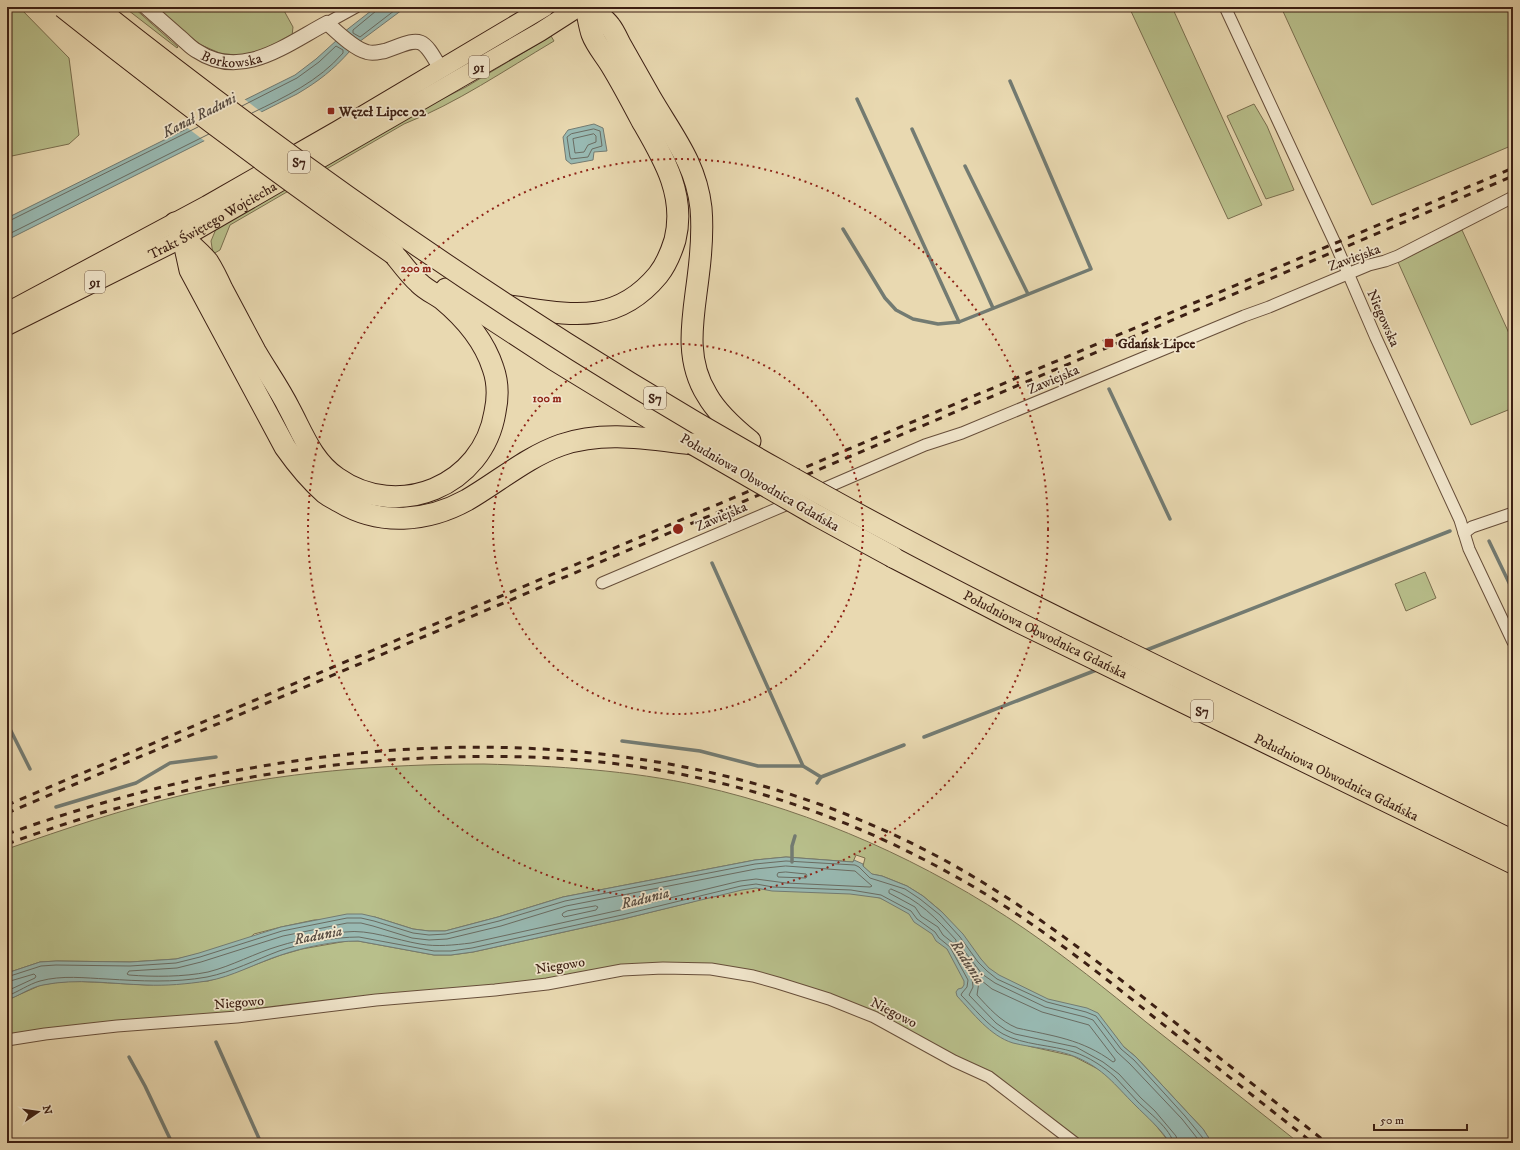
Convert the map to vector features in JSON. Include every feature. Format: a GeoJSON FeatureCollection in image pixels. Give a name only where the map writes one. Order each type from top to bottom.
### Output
{"type":"FeatureCollection","features":[{"type":"Feature","properties":{"kind":"highway","name":"Południowa Obwodnica Gdańska"},"geometry":{"type":"LineString","coordinates":[[63,7],[199,114],[294,184],[394,254],[553,359],[693,444],[822,519],[1015,620],[1513,863]]}},
{"type":"Feature","properties":{"kind":"highway","name":"Południowa Obwodnica Gdańska"},"geometry":{"type":"LineString","coordinates":[[95,7],[268,140],[365,209],[510,306],[650,395],[804,485],[988,584],[1513,840]]}},
{"type":"Feature","properties":{"kind":"highway"},"geometry":{"type":"LineString","coordinates":[[586,7],[592,35],[619,60],[685,153],[693,173],[698,191],[702,226],[701,252],[691,336],[695,370],[700,384],[707,396],[729,422],[750,441],[776,458],[804,485]]}},
{"type":"Feature","properties":{"kind":"highway"},"geometry":{"type":"LineString","coordinates":[[510,306],[575,314],[587,314],[609,310],[639,294],[651,283],[662,270],[672,252],[678,228],[678,208],[675,190],[663,158],[619,60],[609,25],[590,7]]}},
{"type":"Feature","properties":{"kind":"highway"},"geometry":{"type":"LineString","coordinates":[[179,230],[207,261],[240,343],[285,447],[304,473],[326,494],[353,510],[377,517],[395,519],[413,519],[440,512],[465,501],[528,461],[560,446],[580,440],[609,436],[693,444]]}},
{"type":"Feature","properties":{"kind":"highway"},"geometry":{"type":"LineString","coordinates":[[240,343],[288,406],[315,458],[336,478],[363,492],[393,498],[418,495],[442,485],[469,466],[485,443],[491,431],[497,401],[497,385],[494,370],[481,341],[471,328],[453,308],[419,283],[394,254]]}},
{"type":"Feature","properties":{"kind":"main road","name":"Trakt Świętego Wojciecha"},"geometry":{"type":"LineString","coordinates":[[7,312],[179,230],[338,130],[545,7]]}},
{"type":"Feature","properties":{"kind":"main road","name":"Trakt Świętego Wojciecha"},"geometry":{"type":"LineString","coordinates":[[7,326],[544,29],[579,7]]}},
{"type":"Feature","properties":{"kind":"street","name":"Borkowska"},"geometry":{"type":"LineString","coordinates":[[146,7],[197,52],[221,62],[234,63],[249,61],[265,56],[332,28]]}},
{"type":"Feature","properties":{"kind":"street"},"geometry":{"type":"LineString","coordinates":[[356,7],[332,28],[359,49],[372,53],[414,41],[423,43],[431,50],[440,68]]}},
{"type":"Feature","properties":{"kind":"street","name":"Niegowska"},"geometry":{"type":"LineString","coordinates":[[1225,7],[1335,243],[1460,520],[1469,550],[1513,642]]}},
{"type":"Feature","properties":{"kind":"street","name":"Zawiejska"},"geometry":{"type":"LineString","coordinates":[[602,583],[925,445],[962,433],[1244,316],[1270,308],[1368,264],[1386,261],[1398,256],[1513,197]]}},
{"type":"Feature","properties":{"kind":"street"},"geometry":{"type":"LineString","coordinates":[[1464,533],[1472,527],[1513,514]]}},
{"type":"Feature","properties":{"kind":"street","name":"Niegowo"},"geometry":{"type":"LineString","coordinates":[[7,1040],[44,1034],[118,1026],[237,1017],[376,1000],[495,990],[564,982],[602,973],[634,969],[663,968],[711,970],[753,976],[778,983],[829,999],[874,1017],[989,1077],[1075,1143]]}},
{"type":"Feature","properties":{"kind":"green space"},"geometry":{"type":"Polygon","coordinates":[[[7,7],[19,7],[69,58],[79,135],[69,144],[7,157],[7,7]]]}},
{"type":"Feature","properties":{"kind":"green space"},"geometry":{"type":"Polygon","coordinates":[[[124,7],[133,7],[178,47],[177,48],[124,7]]]}},
{"type":"Feature","properties":{"kind":"green space"},"geometry":{"type":"Polygon","coordinates":[[[153,7],[282,7],[293,27],[292,36],[261,50],[242,55],[222,54],[201,45],[153,7]]]}},
{"type":"Feature","properties":{"kind":"green space"},"geometry":{"type":"Polygon","coordinates":[[[1129,7],[1172,7],[1262,205],[1228,219],[1129,7]]]}},
{"type":"Feature","properties":{"kind":"green space"},"geometry":{"type":"Polygon","coordinates":[[[1281,7],[1513,7],[1513,145],[1372,205],[1281,7]]]}},
{"type":"Feature","properties":{"kind":"green space"},"geometry":{"type":"Polygon","coordinates":[[[551,36],[554,41],[480,86],[424,116],[404,124],[230,225],[220,250],[213,254],[211,241],[216,229],[420,110],[466,87],[551,36]]]}},
{"type":"Feature","properties":{"kind":"green space"},"geometry":{"type":"Polygon","coordinates":[[[1254,104],[1267,126],[1294,190],[1266,199],[1227,116],[1254,104]]]}},
{"type":"Feature","properties":{"kind":"green space"},"geometry":{"type":"Polygon","coordinates":[[[1462,230],[1513,342],[1513,408],[1471,425],[1398,262],[1462,230]]]}},
{"type":"Feature","properties":{"kind":"green space"},"geometry":{"type":"Polygon","coordinates":[[[1425,572],[1436,598],[1406,611],[1395,584],[1425,572]]]}},
{"type":"Feature","properties":{"kind":"green space"},"geometry":{"type":"Polygon","coordinates":[[[446,764],[484,764],[592,770],[646,776],[700,786],[786,810],[869,842],[949,882],[1025,929],[1087,974],[1299,1143],[1212,1143],[1203,1129],[1136,1057],[1124,1047],[1033,1023],[942,912],[923,896],[907,886],[882,876],[871,874],[863,866],[865,858],[856,855],[853,862],[786,857],[755,860],[563,897],[498,917],[445,931],[413,929],[375,917],[314,920],[254,934],[242,945],[176,959],[130,962],[40,962],[7,973],[7,849],[116,813],[183,795],[257,780],[370,768],[446,764]]]}},
{"type":"Feature","properties":{"kind":"green space"},"geometry":{"type":"Polygon","coordinates":[[[797,877],[880,898],[920,916],[1028,1046],[1073,1056],[1098,1069],[1106,1069],[1135,1105],[1149,1117],[1170,1143],[1081,1143],[990,1073],[971,1065],[893,1024],[721,967],[572,977],[7,1038],[7,1000],[41,985],[73,981],[148,985],[208,981],[281,955],[302,949],[347,941],[358,941],[434,955],[451,955],[473,952],[623,919],[692,902],[707,896],[797,877]]]}},
{"type":"Feature","properties":{"kind":"water"},"geometry":{"type":"Polygon","coordinates":[[[376,7],[406,7],[359,42],[344,32],[376,7]]]}},
{"type":"Feature","properties":{"kind":"water"},"geometry":{"type":"Polygon","coordinates":[[[337,40],[350,51],[325,75],[297,94],[7,240],[7,218],[295,75],[337,40]]]}},
{"type":"Feature","properties":{"kind":"water"},"geometry":{"type":"Polygon","coordinates":[[[594,124],[603,128],[607,151],[594,152],[593,160],[571,164],[566,160],[563,137],[568,130],[594,124]]]}},
{"type":"Feature","properties":{"kind":"water","name":"Radunia"},"geometry":{"type":"Polygon","coordinates":[[[786,857],[853,862],[854,860],[863,864],[863,866],[872,874],[882,876],[907,886],[923,896],[942,912],[963,934],[989,968],[999,975],[1048,999],[1087,1008],[1098,1013],[1124,1047],[1136,1057],[1203,1129],[1212,1143],[1170,1143],[1158,1128],[1114,1084],[1101,1072],[1086,1062],[1069,1054],[1013,1043],[989,1030],[957,996],[956,992],[958,989],[962,988],[964,981],[947,949],[936,941],[932,934],[914,922],[909,914],[880,898],[850,894],[772,891],[756,888],[473,952],[451,955],[434,955],[358,941],[339,942],[290,952],[235,973],[207,981],[161,985],[94,982],[56,983],[34,988],[7,1000],[7,973],[40,962],[130,962],[176,959],[281,927],[347,914],[362,914],[413,929],[445,931],[498,917],[563,897],[755,860],[786,857]]]}},
{"type":"Feature","properties":{"kind":"pier"},"geometry":{"type":"Polygon","coordinates":[[[243,98],[264,114],[206,142],[185,126],[243,98]]]}},
{"type":"Feature","properties":{"kind":"waterway"},"geometry":{"type":"LineString","coordinates":[[843,229],[885,298],[896,310],[913,319],[938,324],[959,322],[1091,269],[1010,81]]}},
{"type":"Feature","properties":{"kind":"waterway"},"geometry":{"type":"LineString","coordinates":[[857,99],[959,322]]}},
{"type":"Feature","properties":{"kind":"waterway"},"geometry":{"type":"LineString","coordinates":[[912,129],[993,308]]}},
{"type":"Feature","properties":{"kind":"waterway"},"geometry":{"type":"LineString","coordinates":[[965,166],[1028,294]]}},
{"type":"Feature","properties":{"kind":"waterway"},"geometry":{"type":"LineString","coordinates":[[1109,389],[1170,519]]}},
{"type":"Feature","properties":{"kind":"waterway"},"geometry":{"type":"LineString","coordinates":[[1144,651],[1450,531]]}},
{"type":"Feature","properties":{"kind":"waterway"},"geometry":{"type":"LineString","coordinates":[[1489,541],[1513,591]]}},
{"type":"Feature","properties":{"kind":"waterway"},"geometry":{"type":"LineString","coordinates":[[712,563],[803,766],[821,777],[817,783]]}},
{"type":"Feature","properties":{"kind":"waterway"},"geometry":{"type":"LineString","coordinates":[[924,737],[1099,669]]}},
{"type":"Feature","properties":{"kind":"waterway"},"geometry":{"type":"LineString","coordinates":[[7,723],[30,769]]}},
{"type":"Feature","properties":{"kind":"waterway"},"geometry":{"type":"LineString","coordinates":[[622,741],[700,751],[758,766],[803,766]]}},
{"type":"Feature","properties":{"kind":"waterway"},"geometry":{"type":"LineString","coordinates":[[821,777],[904,745]]}},
{"type":"Feature","properties":{"kind":"waterway"},"geometry":{"type":"LineString","coordinates":[[56,807],[136,783],[170,763],[216,757]]}},
{"type":"Feature","properties":{"kind":"waterway"},"geometry":{"type":"LineString","coordinates":[[792,862],[792,846],[795,836]]}},
{"type":"Feature","properties":{"kind":"waterway"},"geometry":{"type":"LineString","coordinates":[[216,1042],[261,1143]]}},
{"type":"Feature","properties":{"kind":"waterway"},"geometry":{"type":"LineString","coordinates":[[129,1057],[145,1086],[172,1143]]}},
{"type":"Feature","properties":{"kind":"railway"},"geometry":{"type":"LineString","coordinates":[[7,805],[1513,168]]}},
{"type":"Feature","properties":{"kind":"railway"},"geometry":{"type":"LineString","coordinates":[[7,813],[1513,176]]}},
{"type":"Feature","properties":{"kind":"railway"},"geometry":{"type":"LineString","coordinates":[[7,834],[124,797],[243,770],[364,753],[486,747],[607,755],[727,776],[843,813],[955,866],[1011,900],[1091,957],[1327,1143]]}},
{"type":"Feature","properties":{"kind":"railway"},"geometry":{"type":"LineString","coordinates":[[7,844],[110,810],[214,784],[319,767],[372,761],[487,756],[548,758],[639,767],[706,780],[779,799],[849,825],[918,856],[977,889],[1029,922],[1078,958],[1313,1143]]}},
{"type":"Feature","properties":{"kind":"place","name":"Węzeł Lipce 02"},"geometry":{"type":"Point","coordinates":[331,111]}},
{"type":"Feature","properties":{"kind":"place","name":"Gdańsk Lipce"},"geometry":{"type":"Point","coordinates":[1109,343]}},
{"type":"Feature","properties":{"kind":"water label","name":"Kanał Raduni"},"geometry":{"type":"Point","coordinates":[199,115]}}]}
